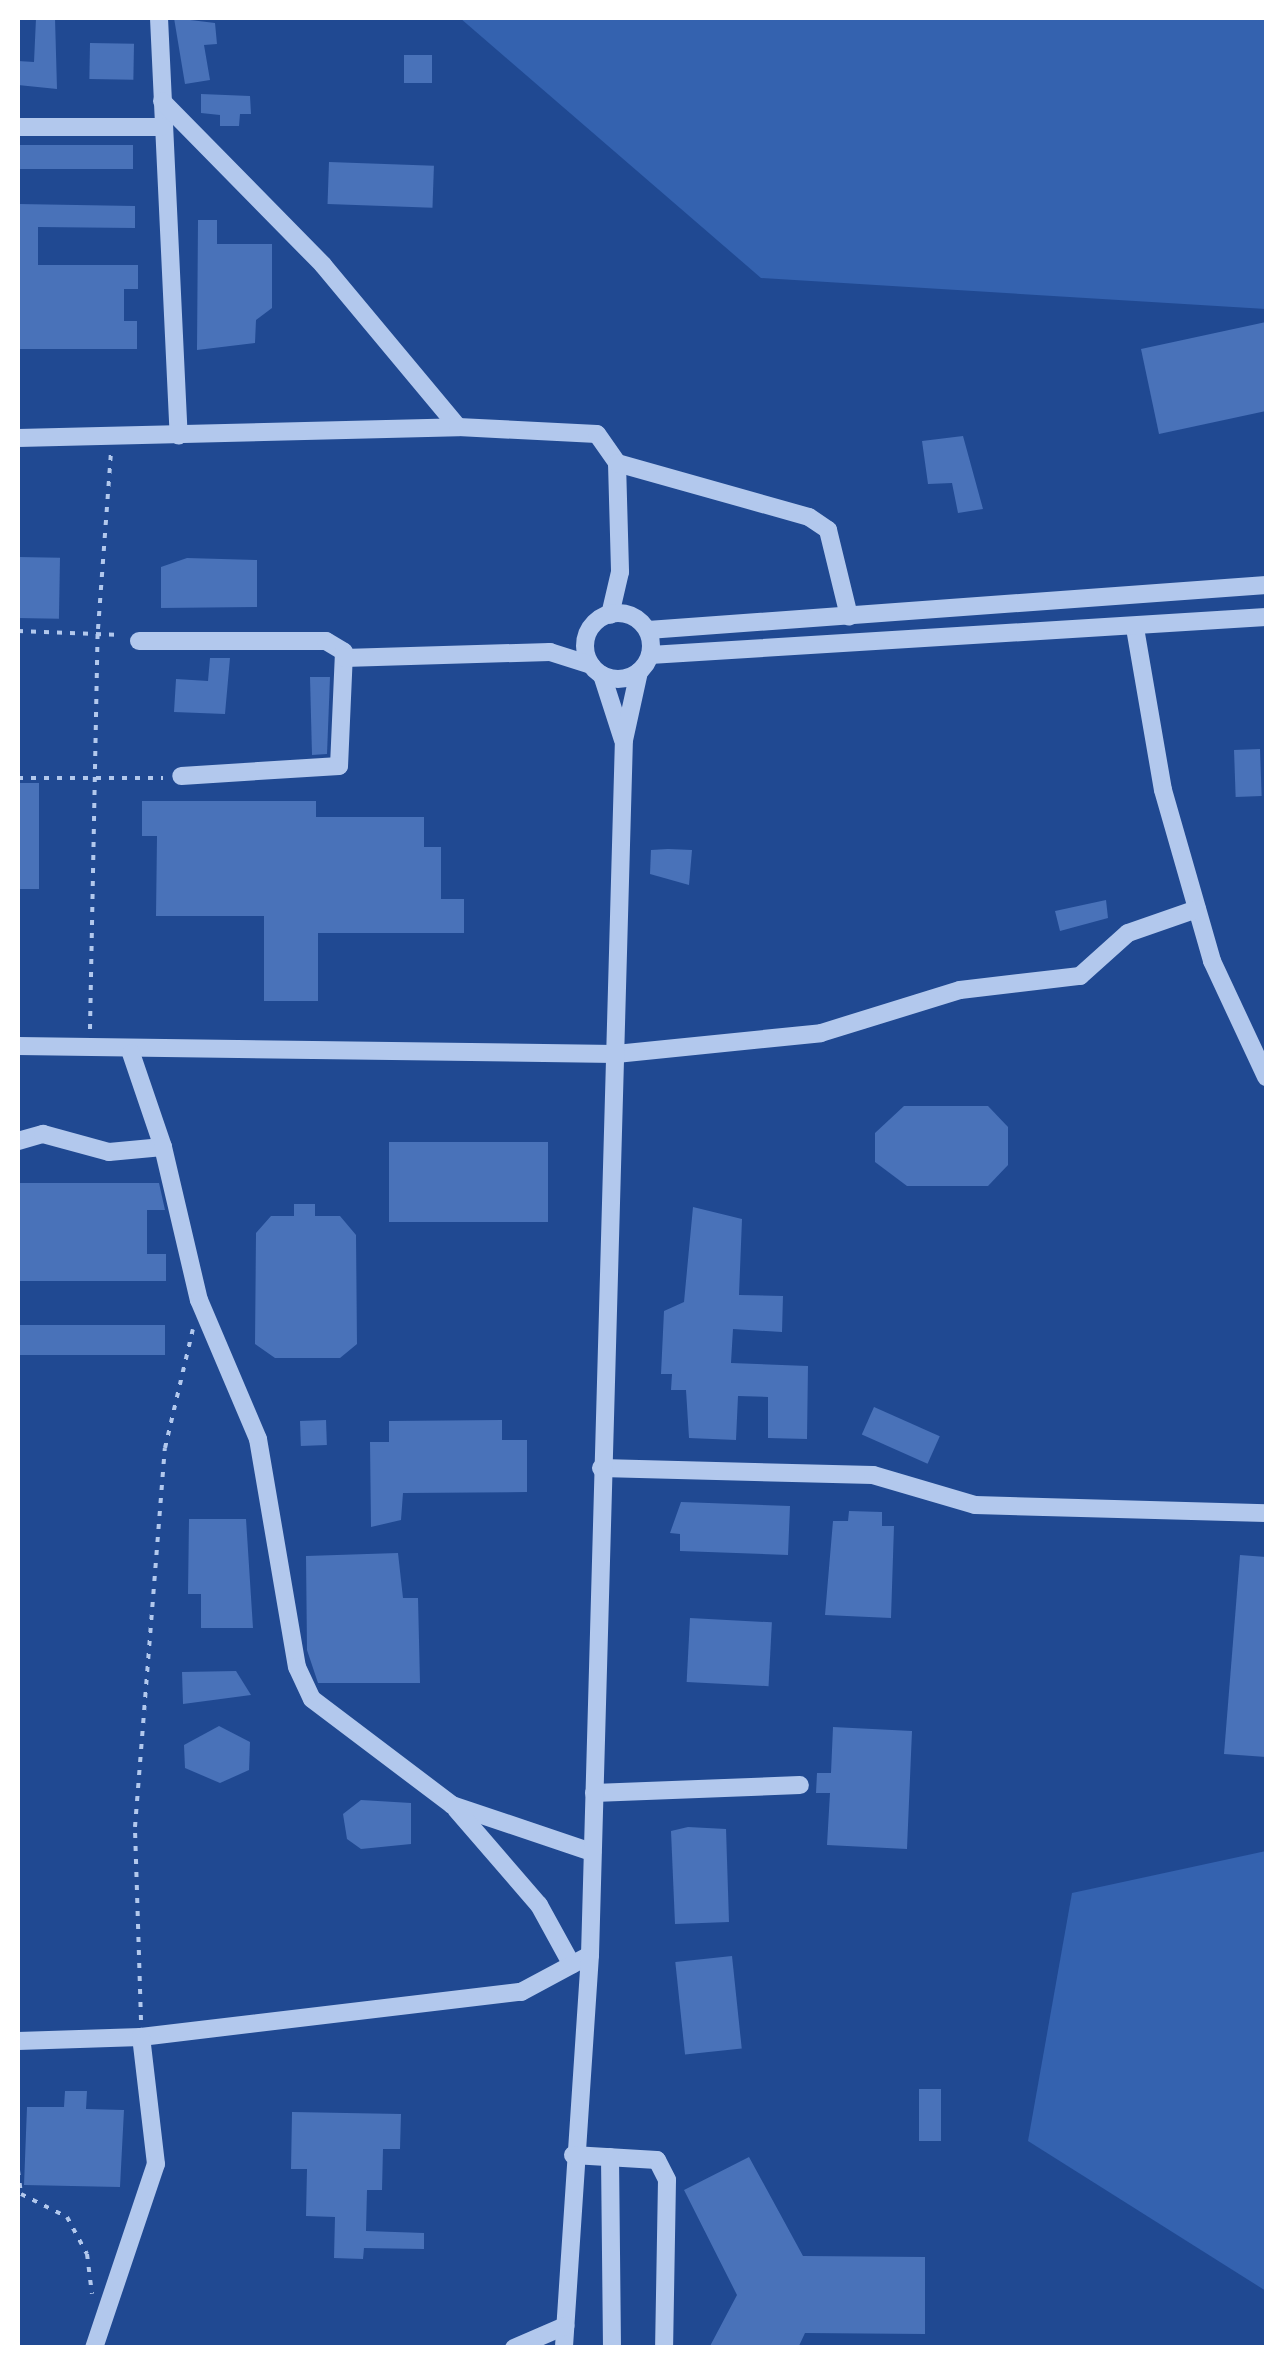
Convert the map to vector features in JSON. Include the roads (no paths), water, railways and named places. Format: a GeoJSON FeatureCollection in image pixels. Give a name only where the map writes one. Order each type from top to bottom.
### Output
{"type":"FeatureCollection","features":[{"type":"Feature","properties":{"kind":"lane"},"geometry":{"type":"LineString","coordinates":[[159,18],[179,436]]}},
{"type":"Feature","properties":{"kind":"lane"},"geometry":{"type":"LineString","coordinates":[[162,101],[311,252],[458,427]]}},
{"type":"Feature","properties":{"kind":"lane"},"geometry":{"type":"LineString","coordinates":[[18,126],[162,126]]}},
{"type":"Feature","properties":{"kind":"lane"},"geometry":{"type":"LineString","coordinates":[[18,438],[458,427],[598,434],[617,464],[620,572],[610,614],[587,636],[550,652],[344,658]]}},
{"type":"Feature","properties":{"kind":"lane"},"geometry":{"type":"LineString","coordinates":[[617,464],[809,517],[828,530],[849,616]]}},
{"type":"Feature","properties":{"kind":"lane"},"geometry":{"type":"LineString","coordinates":[[564,2348],[573,2155],[590,1955],[600,1468],[624,740],[639,672],[650,655],[642,624],[620,572]]}},
{"type":"Feature","properties":{"kind":"lane"},"geometry":{"type":"LineString","coordinates":[[610,614],[642,624],[849,616],[1266,585]]}},
{"type":"Feature","properties":{"kind":"lane"},"geometry":{"type":"LineString","coordinates":[[650,655],[1266,617]]}},
{"type":"Feature","properties":{"kind":"lane"},"geometry":{"type":"LineString","coordinates":[[1135,628],[1163,790],[1197,909],[1266,1077]]}},
{"type":"Feature","properties":{"kind":"lane"},"geometry":{"type":"LineString","coordinates":[[587,636],[624,740]]}},
{"type":"Feature","properties":{"kind":"lane"},"geometry":{"type":"LineString","coordinates":[[139,641],[340,643],[344,658],[339,766],[180,776]]}},
{"type":"Feature","properties":{"kind":"lane"},"geometry":{"type":"LineString","coordinates":[[550,652],[596,670],[639,672]]}},
{"type":"Feature","properties":{"kind":"lane"},"geometry":{"type":"LineString","coordinates":[[18,1046],[90,1043],[131,1053],[616,1054],[821,1032],[960,990],[1080,976],[1128,934],[1197,909]]}},
{"type":"Feature","properties":{"kind":"lane"},"geometry":{"type":"LineString","coordinates":[[131,1053],[163,1147],[200,1300],[258,1440],[297,1667],[312,1699],[452,1805],[538,1905],[572,1965]]}},
{"type":"Feature","properties":{"kind":"lane"},"geometry":{"type":"LineString","coordinates":[[18,1141],[43,1134],[109,1152],[163,1147]]}},
{"type":"Feature","properties":{"kind":"lane"},"geometry":{"type":"LineString","coordinates":[[600,1468],[873,1475],[975,1505],[1266,1513]]}},
{"type":"Feature","properties":{"kind":"lane"},"geometry":{"type":"LineString","coordinates":[[594,1793],[800,1785]]}},
{"type":"Feature","properties":{"kind":"lane"},"geometry":{"type":"LineString","coordinates":[[452,1805],[592,1852]]}},
{"type":"Feature","properties":{"kind":"lane"},"geometry":{"type":"LineString","coordinates":[[18,2042],[141,2037],[521,1992],[590,1955]]}},
{"type":"Feature","properties":{"kind":"lane"},"geometry":{"type":"LineString","coordinates":[[94,2348],[96,2324],[156,2164],[141,2037]]}},
{"type":"Feature","properties":{"kind":"lane"},"geometry":{"type":"LineString","coordinates":[[573,2155],[657,2160],[667,2180],[664,2348]]}},
{"type":"Feature","properties":{"kind":"lane"},"geometry":{"type":"LineString","coordinates":[[610,2157],[612,2348]]}},
{"type":"Feature","properties":{"kind":"lane"},"geometry":{"type":"LineString","coordinates":[[514,2348],[565,2326]]}}]}
